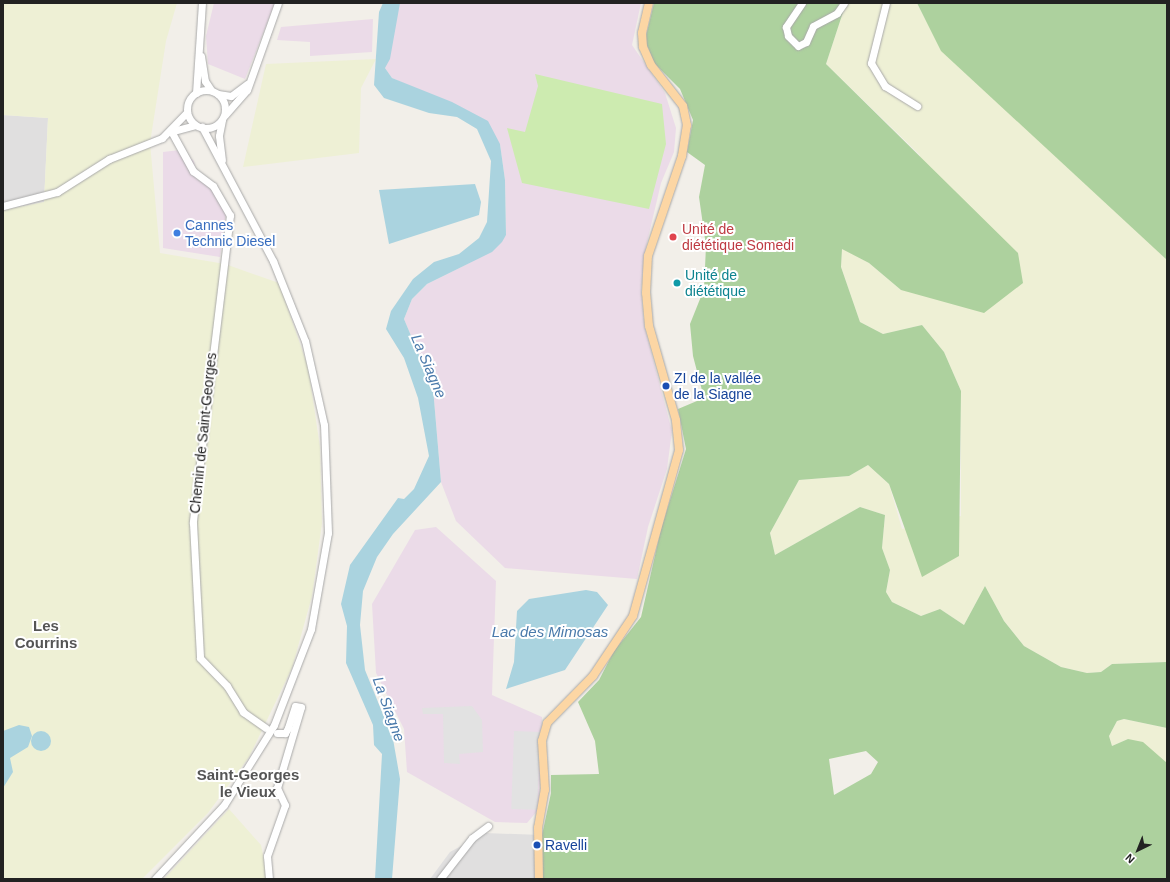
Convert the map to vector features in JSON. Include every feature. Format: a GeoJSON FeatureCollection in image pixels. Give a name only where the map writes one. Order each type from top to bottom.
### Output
{"type":"FeatureCollection","features":[{"type":"Feature","properties":{"kind":"main road"},"geometry":{"type":"LineString","coordinates":[[539,879],[538,828],[545,790],[542,741],[547,723],[593,676],[633,616],[653,532],[679,450],[676,420],[649,326],[646,282],[655,229],[686,143],[687,116],[673,90],[645,55],[642,33],[649,3]]}},
{"type":"Feature","properties":{"kind":"street"},"geometry":{"type":"LineString","coordinates":[[171,131],[187,112],[188,101],[196,92],[198,40],[202,3]]}},
{"type":"Feature","properties":{"kind":"street"},"geometry":{"type":"LineString","coordinates":[[3,206],[57,192],[109,159],[141,148],[171,131],[198,126],[212,127],[223,117],[249,82],[278,3]]}},
{"type":"Feature","properties":{"kind":"street"},"geometry":{"type":"LineString","coordinates":[[802,3],[786,27],[788,36],[798,46],[806,42],[813,26],[837,13],[844,3]]}},
{"type":"Feature","properties":{"kind":"street"},"geometry":{"type":"LineString","coordinates":[[886,3],[871,63],[885,86],[917,106]]}},
{"type":"Feature","properties":{"kind":"street"},"geometry":{"type":"LineString","coordinates":[[198,40],[205,81],[224,102],[219,136],[225,172]]}},
{"type":"Feature","properties":{"kind":"street"},"geometry":{"type":"LineString","coordinates":[[196,92],[214,92],[231,96],[249,82]]}},
{"type":"Feature","properties":{"kind":"street"},"geometry":{"type":"LineString","coordinates":[[155,879],[229,799],[274,725],[307,642],[326,545],[327,453],[314,371],[284,286],[225,172],[198,126],[187,112]]}},
{"type":"Feature","properties":{"kind":"street","name":"Chemin de Saint-Georges"},"geometry":{"type":"LineString","coordinates":[[171,131],[193,171],[213,186],[230,215],[193,524],[200,658],[226,686],[243,712],[266,728]]}},
{"type":"Feature","properties":{"kind":"street"},"geometry":{"type":"LineString","coordinates":[[270,879],[267,856],[285,805],[277,788],[301,707],[295,706],[285,733],[277,733]]}},
{"type":"Feature","properties":{"kind":"street"},"geometry":{"type":"LineString","coordinates":[[440,879],[472,838],[488,826]]}},
{"type":"Feature","properties":{"kind":"shaded area"},"geometry":{"type":"Polygon","coordinates":[[[214,3],[275,3],[245,79],[208,64],[206,36],[214,3]]]}},
{"type":"Feature","properties":{"kind":"shaded area"},"geometry":{"type":"Polygon","coordinates":[[[395,3],[641,3],[632,45],[665,93],[676,128],[674,152],[661,183],[645,251],[641,289],[644,325],[672,431],[667,469],[648,527],[637,579],[505,568],[456,521],[441,482],[433,388],[404,319],[412,299],[427,284],[471,262],[506,235],[505,180],[500,144],[425,93],[392,78],[385,68],[395,3]]]}},
{"type":"Feature","properties":{"kind":"shaded area"},"geometry":{"type":"Polygon","coordinates":[[[373,19],[372,52],[310,56],[310,42],[277,40],[281,27],[373,19]]]}},
{"type":"Feature","properties":{"kind":"shaded area"},"geometry":{"type":"Polygon","coordinates":[[[3,115],[48,118],[44,202],[3,210],[3,115]]]}},
{"type":"Feature","properties":{"kind":"shaded area"},"geometry":{"type":"Polygon","coordinates":[[[180,150],[194,161],[197,179],[212,188],[226,214],[220,257],[163,248],[163,152],[180,150]]]}},
{"type":"Feature","properties":{"kind":"shaded area"},"geometry":{"type":"Polygon","coordinates":[[[436,527],[496,581],[492,695],[542,717],[539,809],[527,823],[495,822],[407,772],[404,729],[376,673],[372,604],[415,530],[436,527]]]}},
{"type":"Feature","properties":{"kind":"shaded area"},"geometry":{"type":"Polygon","coordinates":[[[472,706],[482,720],[483,752],[459,754],[460,764],[444,763],[443,714],[423,714],[422,708],[472,706]]]}},
{"type":"Feature","properties":{"kind":"shaded area"},"geometry":{"type":"Polygon","coordinates":[[[514,731],[540,732],[537,810],[511,809],[514,731]]]}},
{"type":"Feature","properties":{"kind":"shaded area"},"geometry":{"type":"Polygon","coordinates":[[[485,833],[542,835],[543,879],[430,879],[450,852],[485,833]]]}},
{"type":"Feature","properties":{"kind":"green space"},"geometry":{"type":"Polygon","coordinates":[[[3,3],[177,3],[166,41],[150,143],[160,253],[225,264],[279,283],[308,367],[320,447],[322,523],[312,596],[292,668],[249,757],[208,813],[142,879],[3,879],[3,210],[44,202],[48,118],[3,115],[3,3]]]}},
{"type":"Feature","properties":{"kind":"green space"},"geometry":{"type":"Polygon","coordinates":[[[654,3],[846,3],[826,64],[1018,253],[1023,283],[984,313],[901,290],[869,263],[842,249],[841,267],[860,322],[883,334],[922,325],[944,352],[961,391],[959,556],[922,577],[889,484],[868,465],[849,476],[799,480],[770,533],[775,555],[860,507],[885,515],[882,548],[890,570],[886,592],[892,602],[921,616],[940,609],[964,625],[985,586],[1004,621],[1024,646],[1061,667],[1087,673],[1101,672],[1112,664],[1167,662],[1167,728],[1124,719],[1117,721],[1109,736],[1112,746],[1128,739],[1143,742],[1167,763],[1167,879],[543,879],[542,835],[551,793],[551,775],[599,774],[595,741],[578,702],[599,680],[614,651],[641,617],[661,529],[686,449],[678,409],[704,398],[693,356],[690,324],[704,289],[706,246],[699,197],[705,165],[687,152],[693,120],[680,89],[654,63],[645,40],[654,3]],[[866,751],[829,759],[834,795],[871,774],[878,762],[866,751]]]}},
{"type":"Feature","properties":{"kind":"green space"},"geometry":{"type":"Polygon","coordinates":[[[846,3],[917,3],[925,19],[1167,260],[1167,662],[1112,664],[1101,672],[1087,673],[1061,667],[1024,646],[1004,621],[985,586],[964,625],[940,609],[921,616],[892,602],[886,592],[890,570],[882,548],[885,515],[860,507],[775,555],[770,533],[799,480],[849,476],[868,465],[889,484],[902,529],[961,516],[961,391],[944,352],[922,325],[883,334],[860,322],[841,267],[842,248],[869,263],[901,290],[920,155],[826,64],[846,3]]]}},
{"type":"Feature","properties":{"kind":"green space"},"geometry":{"type":"Polygon","coordinates":[[[917,3],[1167,3],[1167,260],[941,51],[917,3]]]}},
{"type":"Feature","properties":{"kind":"green space"},"geometry":{"type":"Polygon","coordinates":[[[376,59],[361,88],[359,153],[243,167],[266,64],[376,59]]]}},
{"type":"Feature","properties":{"kind":"green space"},"geometry":{"type":"Polygon","coordinates":[[[535,74],[662,104],[666,144],[649,209],[522,183],[507,128],[525,132],[538,86],[535,74]]]}},
{"type":"Feature","properties":{"kind":"green space"},"geometry":{"type":"Polygon","coordinates":[[[1124,719],[1167,728],[1167,763],[1128,739],[1112,746],[1109,736],[1117,721],[1124,719]]]}},
{"type":"Feature","properties":{"kind":"green space"},"geometry":{"type":"Polygon","coordinates":[[[229,809],[261,845],[268,879],[164,879],[229,809]]]}},
{"type":"Feature","properties":{"kind":"water"},"geometry":{"type":"Polygon","coordinates":[[[383,3],[400,3],[390,59],[385,68],[392,78],[452,102],[488,121],[500,144],[505,180],[506,235],[502,242],[492,252],[427,284],[412,299],[404,319],[433,388],[441,482],[393,534],[377,557],[363,591],[360,625],[365,670],[393,739],[400,779],[392,879],[375,879],[382,754],[374,745],[373,725],[346,663],[347,626],[341,604],[350,565],[398,498],[404,499],[414,489],[429,456],[418,398],[404,358],[386,329],[391,311],[413,279],[434,262],[459,254],[479,238],[487,222],[491,161],[477,129],[457,117],[429,113],[384,98],[374,85],[379,12],[383,3]]]}},
{"type":"Feature","properties":{"kind":"water"},"geometry":{"type":"Polygon","coordinates":[[[475,184],[481,202],[479,215],[389,244],[379,190],[475,184]]]}},
{"type":"Feature","properties":{"kind":"water","name":"Lac des Mimosas"},"geometry":{"type":"Polygon","coordinates":[[[586,590],[597,592],[608,605],[565,670],[506,689],[514,662],[517,611],[529,599],[586,590]]]}},
{"type":"Feature","properties":{"kind":"water"},"geometry":{"type":"Polygon","coordinates":[[[19,725],[29,727],[32,736],[28,747],[10,758],[13,772],[3,788],[3,731],[19,725]]]}},
{"type":"Feature","properties":{"kind":"water"},"geometry":{"type":"Polygon","coordinates":[[[37,731],[45,731],[51,737],[51,745],[45,751],[37,751],[31,745],[31,737],[37,731]]]}},
{"type":"Feature","properties":{"kind":"place","name":"Cannes Technic Diesel"},"geometry":{"type":"Point","coordinates":[177,233]}},
{"type":"Feature","properties":{"kind":"place","name":"Unité de diététique Somedi"},"geometry":{"type":"Point","coordinates":[673,237]}},
{"type":"Feature","properties":{"kind":"place","name":"Unité de diététique"},"geometry":{"type":"Point","coordinates":[677,283]}},
{"type":"Feature","properties":{"kind":"place","name":"ZI de la vallée de la Siagne"},"geometry":{"type":"Point","coordinates":[666,386]}},
{"type":"Feature","properties":{"kind":"place","name":"Ravelli"},"geometry":{"type":"Point","coordinates":[537,845]}},
{"type":"Feature","properties":{"kind":"district","name":"Les Courrins"},"geometry":{"type":"Point","coordinates":[46,634]}},
{"type":"Feature","properties":{"kind":"district","name":"Saint-Georges le Vieux"},"geometry":{"type":"Point","coordinates":[248,782]}},
{"type":"Feature","properties":{"kind":"water label","name":"La Siagne"},"geometry":{"type":"Point","coordinates":[429,366]}},
{"type":"Feature","properties":{"kind":"water label","name":"La Siagne"},"geometry":{"type":"Point","coordinates":[389,709]}}]}
